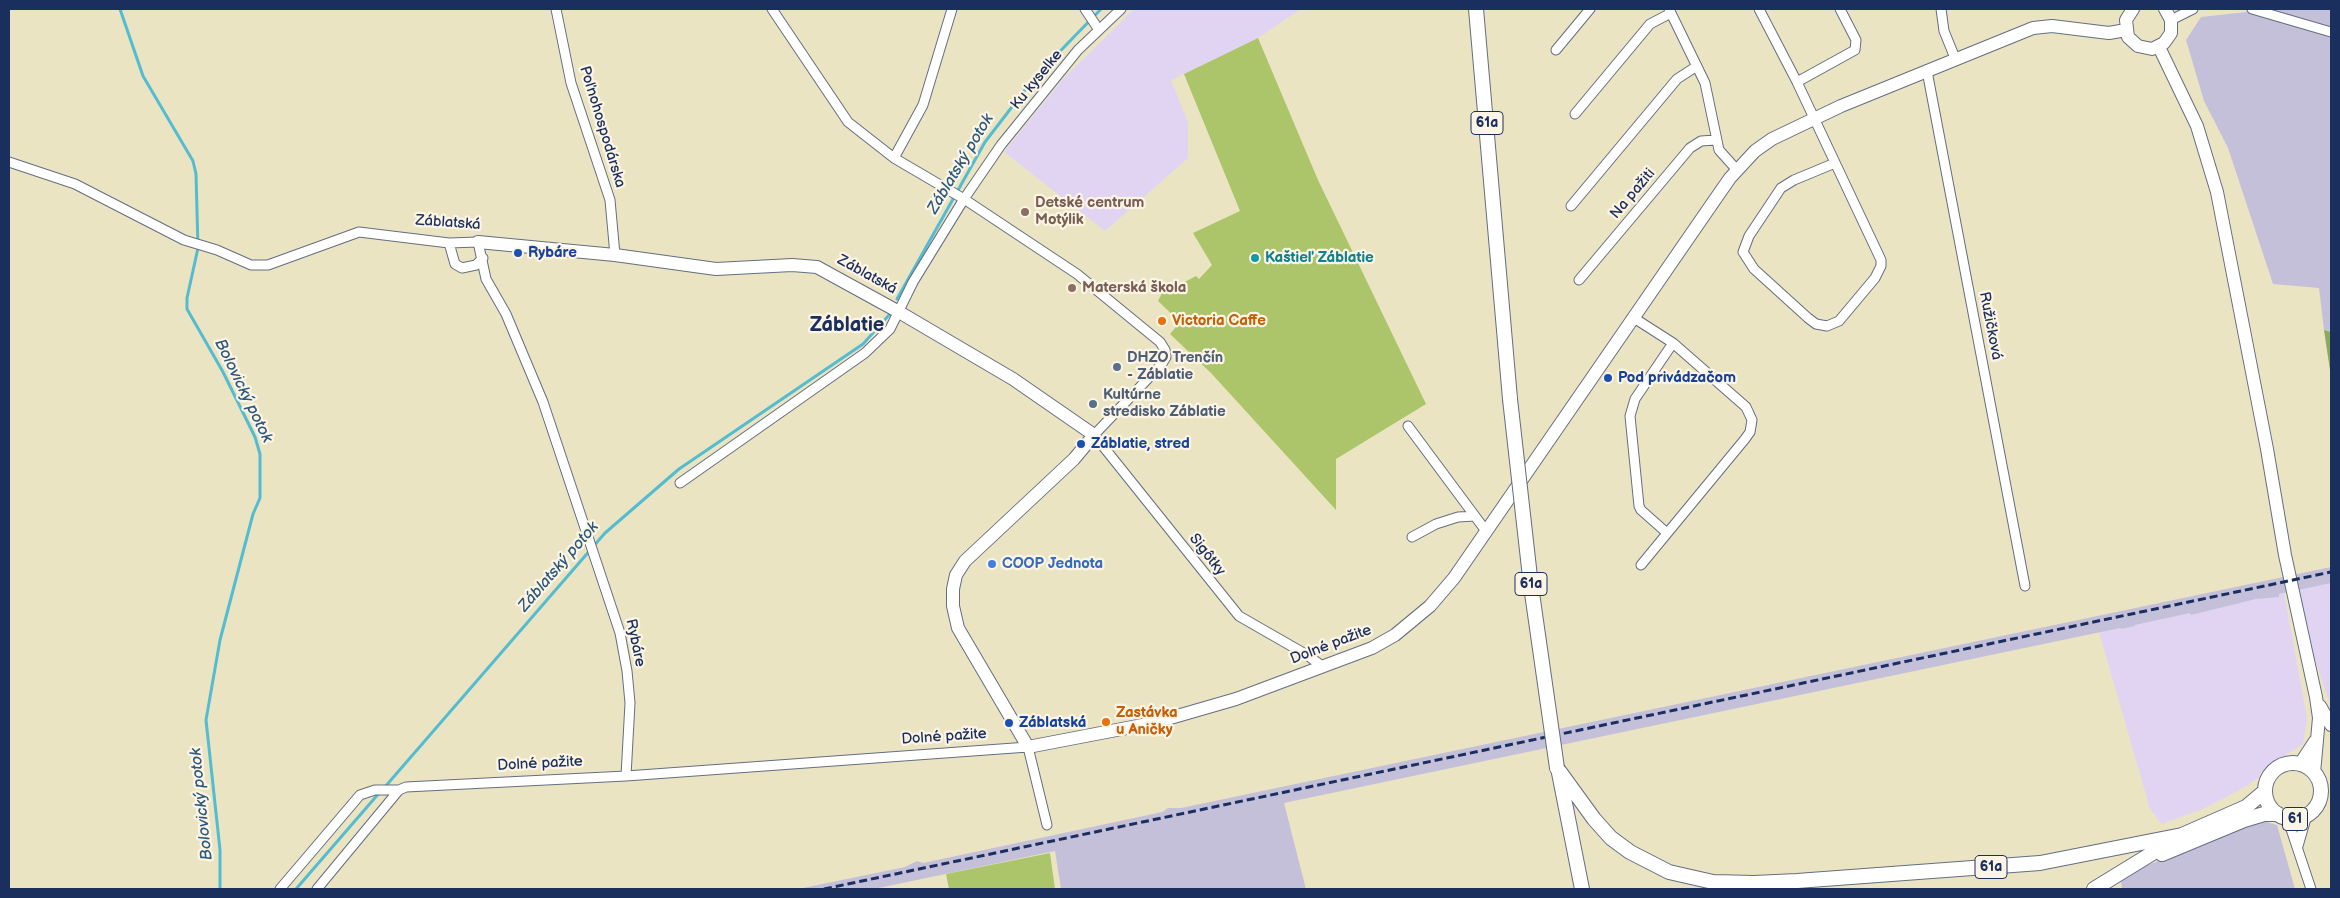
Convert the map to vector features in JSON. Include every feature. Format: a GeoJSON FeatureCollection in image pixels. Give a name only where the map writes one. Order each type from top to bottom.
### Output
{"type":"FeatureCollection","features":[{"type":"Feature","properties":{"kind":"main road","name":"61a"},"geometry":{"type":"LineString","coordinates":[[1476,9],[1510,399],[1531,586],[1558,768],[1582,889]]}},
{"type":"Feature","properties":{"kind":"main road","name":"61"},"geometry":{"type":"LineString","coordinates":[[2280,815],[2271,808],[2265,791],[2266,783],[2274,770],[2290,763],[2300,764]]}},
{"type":"Feature","properties":{"kind":"main road"},"geometry":{"type":"LineString","coordinates":[[2300,764],[2321,777]]}},
{"type":"Feature","properties":{"kind":"main road","name":"61a"},"geometry":{"type":"LineString","coordinates":[[1558,768],[1594,819],[1611,838],[1649,863],[1677,874],[1713,882],[1797,881],[2040,863],[2182,834]]}},
{"type":"Feature","properties":{"kind":"main road","name":"61"},"geometry":{"type":"LineString","coordinates":[[2311,811],[2320,792],[2321,777]]}},
{"type":"Feature","properties":{"kind":"main road","name":"61"},"geometry":{"type":"LineString","coordinates":[[2100,885],[2182,834],[2246,807],[2265,791]]}},
{"type":"Feature","properties":{"kind":"main road","name":"61"},"geometry":{"type":"LineString","coordinates":[[2100,885],[2160,855],[2244,820],[2264,814],[2280,815],[2295,819],[2331,798]]}},
{"type":"Feature","properties":{"kind":"street","name":"Poľnohospodárska"},"geometry":{"type":"LineString","coordinates":[[556,9],[571,83],[610,200],[614,255]]}},
{"type":"Feature","properties":{"kind":"street"},"geometry":{"type":"LineString","coordinates":[[772,9],[848,122],[894,158],[964,199],[1077,274],[1160,342],[1165,350],[1166,357],[1161,365],[1094,435],[1074,459],[965,561],[956,575],[953,589],[953,606],[958,628],[1028,747],[1047,825]]}},
{"type":"Feature","properties":{"kind":"street"},"geometry":{"type":"LineString","coordinates":[[894,158],[923,105],[952,9]]}},
{"type":"Feature","properties":{"kind":"street","name":"Ku kyselke"},"geometry":{"type":"LineString","coordinates":[[899,312],[913,282],[964,199],[1002,145],[1078,50],[1098,28],[1121,9]]}},
{"type":"Feature","properties":{"kind":"street"},"geometry":{"type":"LineString","coordinates":[[1556,50],[1590,9]]}},
{"type":"Feature","properties":{"kind":"street"},"geometry":{"type":"LineString","coordinates":[[1759,9],[1797,82],[1878,253],[1881,266],[1875,278],[1839,321],[1827,326],[1816,324],[1808,318],[1754,269],[1744,252],[1749,236],[1782,188],[1794,180],[1835,163]]}},
{"type":"Feature","properties":{"kind":"street"},"geometry":{"type":"LineString","coordinates":[[1797,82],[1855,50],[1856,40],[1840,9]]}},
{"type":"Feature","properties":{"kind":"street"},"geometry":{"type":"LineString","coordinates":[[1941,9],[1944,31],[1955,58]]}},
{"type":"Feature","properties":{"kind":"street"},"geometry":{"type":"LineString","coordinates":[[2133,9],[2126,20],[2126,30],[2132,42],[2145,49],[2159,47],[2171,33],[2168,14],[2193,9]]}},
{"type":"Feature","properties":{"kind":"street"},"geometry":{"type":"LineString","coordinates":[[2252,9],[2331,32]]}},
{"type":"Feature","properties":{"kind":"street"},"geometry":{"type":"LineString","coordinates":[[1575,114],[1650,24],[1670,11],[1708,90],[1716,140],[1721,154],[1737,170]]}},
{"type":"Feature","properties":{"kind":"street"},"geometry":{"type":"LineString","coordinates":[[1087,12],[1098,28]]}},
{"type":"Feature","properties":{"kind":"street","name":"Dolné pažite"},"geometry":{"type":"LineString","coordinates":[[280,889],[353,802],[360,796],[375,790],[626,776],[1028,747],[1153,723],[1236,699],[1384,642],[1421,615],[1444,592],[1737,170],[1755,151],[1772,139],[1814,118],[1955,58],[2033,28],[2052,26],[2109,33],[2126,30]]}},
{"type":"Feature","properties":{"kind":"street"},"geometry":{"type":"LineString","coordinates":[[2159,47],[2197,126],[2217,192],[2268,450],[2285,555],[2316,697],[2319,718],[2316,739],[2321,777]]}},
{"type":"Feature","properties":{"kind":"street"},"geometry":{"type":"LineString","coordinates":[[1571,206],[1677,78],[1697,66]]}},
{"type":"Feature","properties":{"kind":"street","name":"Ružičková"},"geometry":{"type":"LineString","coordinates":[[1927,71],[2025,586]]}},
{"type":"Feature","properties":{"kind":"street","name":"Na pažiti"},"geometry":{"type":"LineString","coordinates":[[1579,280],[1690,148],[1701,141],[1716,140]]}},
{"type":"Feature","properties":{"kind":"street","name":"Záblatská"},"geometry":{"type":"LineString","coordinates":[[9,162],[75,184],[198,244],[250,265],[268,265],[359,232],[449,243],[478,242],[614,255],[716,268],[792,265],[817,267],[899,312],[1013,379],[1094,435]]}},
{"type":"Feature","properties":{"kind":"street","name":"Rybáre"},"geometry":{"type":"LineString","coordinates":[[478,242],[486,279],[506,314],[543,402],[590,538],[620,633],[627,671],[630,703],[626,776]]}},
{"type":"Feature","properties":{"kind":"street"},"geometry":{"type":"LineString","coordinates":[[449,243],[455,264],[462,268],[476,265],[482,258]]}},
{"type":"Feature","properties":{"kind":"street","name":"Záblatská"},"geometry":{"type":"LineString","coordinates":[[680,483],[865,353],[890,328],[899,312]]}},
{"type":"Feature","properties":{"kind":"street"},"geometry":{"type":"LineString","coordinates":[[1634,318],[1674,343],[1746,407],[1750,413],[1752,426],[1745,439],[1641,565]]}},
{"type":"Feature","properties":{"kind":"street"},"geometry":{"type":"LineString","coordinates":[[1667,533],[1639,506],[1630,416],[1635,399],[1674,343]]}},
{"type":"Feature","properties":{"kind":"street"},"geometry":{"type":"LineString","coordinates":[[1408,426],[1486,531]]}},
{"type":"Feature","properties":{"kind":"street","name":"Sigôtky"},"geometry":{"type":"LineString","coordinates":[[1094,435],[1239,616],[1308,655],[1322,666]]}},
{"type":"Feature","properties":{"kind":"street"},"geometry":{"type":"LineString","coordinates":[[1412,537],[1436,524],[1451,519],[1475,516]]}},
{"type":"Feature","properties":{"kind":"street"},"geometry":{"type":"LineString","coordinates":[[2316,697],[2331,725]]}},
{"type":"Feature","properties":{"kind":"street"},"geometry":{"type":"LineString","coordinates":[[2300,764],[2316,739]]}},
{"type":"Feature","properties":{"kind":"street"},"geometry":{"type":"LineString","coordinates":[[317,889],[395,790]]}},
{"type":"Feature","properties":{"kind":"street"},"geometry":{"type":"LineString","coordinates":[[2298,846],[2311,811]]}},
{"type":"Feature","properties":{"kind":"street"},"geometry":{"type":"LineString","coordinates":[[2280,815],[2291,828],[2311,889]]}},
{"type":"Feature","properties":{"kind":"shaded area"},"geometry":{"type":"Polygon","coordinates":[[[1134,9],[1301,9],[1258,38],[1171,80],[1188,122],[1188,158],[1105,231],[1004,152],[1063,79],[1134,9]]]}},
{"type":"Feature","properties":{"kind":"shaded area"},"geometry":{"type":"Polygon","coordinates":[[[2271,9],[2331,9],[2331,332],[2324,330],[2319,288],[2273,284],[2228,148],[2204,101],[2186,40],[2201,17],[2246,12],[2270,13],[2271,9]]]}},
{"type":"Feature","properties":{"kind":"shaded area"},"geometry":{"type":"Polygon","coordinates":[[[2331,567],[2331,583],[2279,594],[2279,597],[2256,599],[2191,615],[2190,613],[1284,803],[1306,889],[1061,889],[1055,851],[874,889],[798,889],[905,867],[917,861],[923,863],[1162,812],[1168,808],[1181,808],[2331,567]]]}},
{"type":"Feature","properties":{"kind":"shaded area"},"geometry":{"type":"Polygon","coordinates":[[[2331,582],[2331,707],[2292,591],[2331,582]]]}},
{"type":"Feature","properties":{"kind":"shaded area"},"geometry":{"type":"Polygon","coordinates":[[[2284,593],[2307,718],[2303,744],[2263,770],[2258,778],[2245,787],[2203,809],[2162,824],[2150,809],[2099,632],[2284,593]]]}},
{"type":"Feature","properties":{"kind":"shaded area"},"geometry":{"type":"Polygon","coordinates":[[[2263,821],[2277,825],[2295,889],[2122,889],[2121,881],[2140,868],[2263,821]]]}},
{"type":"Feature","properties":{"kind":"green space"},"geometry":{"type":"Polygon","coordinates":[[[1258,38],[1318,180],[1426,404],[1336,459],[1336,510],[1211,373],[1170,334],[1180,322],[1158,301],[1168,281],[1173,288],[1196,276],[1199,279],[1212,265],[1193,233],[1240,211],[1184,74],[1258,38]]]}},
{"type":"Feature","properties":{"kind":"green space"},"geometry":{"type":"Polygon","coordinates":[[[2324,330],[2331,332],[2331,377],[2324,330]]]}},
{"type":"Feature","properties":{"kind":"green space"},"geometry":{"type":"Polygon","coordinates":[[[1050,853],[1055,889],[949,889],[946,874],[1050,853]]]}},
{"type":"Feature","properties":{"kind":"waterway","name":"Bolovický potok"},"geometry":{"type":"LineString","coordinates":[[120,9],[143,76],[193,161],[196,174],[198,248],[187,298],[187,309],[223,372],[255,437],[260,454],[260,498],[253,514],[220,640],[206,720],[220,850],[220,889]]}},
{"type":"Feature","properties":{"kind":"waterway","name":"Záblatský potok"},"geometry":{"type":"LineString","coordinates":[[897,299],[985,142],[1035,77],[1101,9]]}},
{"type":"Feature","properties":{"kind":"waterway","name":"Záblatský potok"},"geometry":{"type":"LineString","coordinates":[[384,788],[605,533],[679,469],[863,344],[889,315]]}},
{"type":"Feature","properties":{"kind":"waterway","name":"Záblatský potok"},"geometry":{"type":"LineString","coordinates":[[296,889],[380,792]]}},
{"type":"Feature","properties":{"kind":"railway"},"geometry":{"type":"LineString","coordinates":[[824,889],[2331,572]]}},
{"type":"Feature","properties":{"kind":"place","name":"Detské centrum Motýlik"},"geometry":{"type":"Point","coordinates":[1025,212]}},
{"type":"Feature","properties":{"kind":"place","name":"Rybáre"},"geometry":{"type":"Point","coordinates":[518,253]}},
{"type":"Feature","properties":{"kind":"place","name":"Kaštieľ Záblatie"},"geometry":{"type":"Point","coordinates":[1255,258]}},
{"type":"Feature","properties":{"kind":"place","name":"Materská škola"},"geometry":{"type":"Point","coordinates":[1072,288]}},
{"type":"Feature","properties":{"kind":"place","name":"Victoria Caffe"},"geometry":{"type":"Point","coordinates":[1162,321]}},
{"type":"Feature","properties":{"kind":"place","name":"DHZO Trenčín - Záblatie"},"geometry":{"type":"Point","coordinates":[1117,367]}},
{"type":"Feature","properties":{"kind":"place","name":"Pod privádzačom"},"geometry":{"type":"Point","coordinates":[1608,378]}},
{"type":"Feature","properties":{"kind":"place","name":"Kultúrne stredisko Záblatie"},"geometry":{"type":"Point","coordinates":[1093,404]}},
{"type":"Feature","properties":{"kind":"place","name":"Záblatie, stred"},"geometry":{"type":"Point","coordinates":[1081,444]}},
{"type":"Feature","properties":{"kind":"place","name":"COOP Jednota"},"geometry":{"type":"Point","coordinates":[992,564]}},
{"type":"Feature","properties":{"kind":"place","name":"Zastávka u Aničky"},"geometry":{"type":"Point","coordinates":[1106,722]}},
{"type":"Feature","properties":{"kind":"place","name":"Záblatská"},"geometry":{"type":"Point","coordinates":[1009,723]}},
{"type":"Feature","properties":{"kind":"district","name":"Záblatie"},"geometry":{"type":"Point","coordinates":[847,326]}}]}
